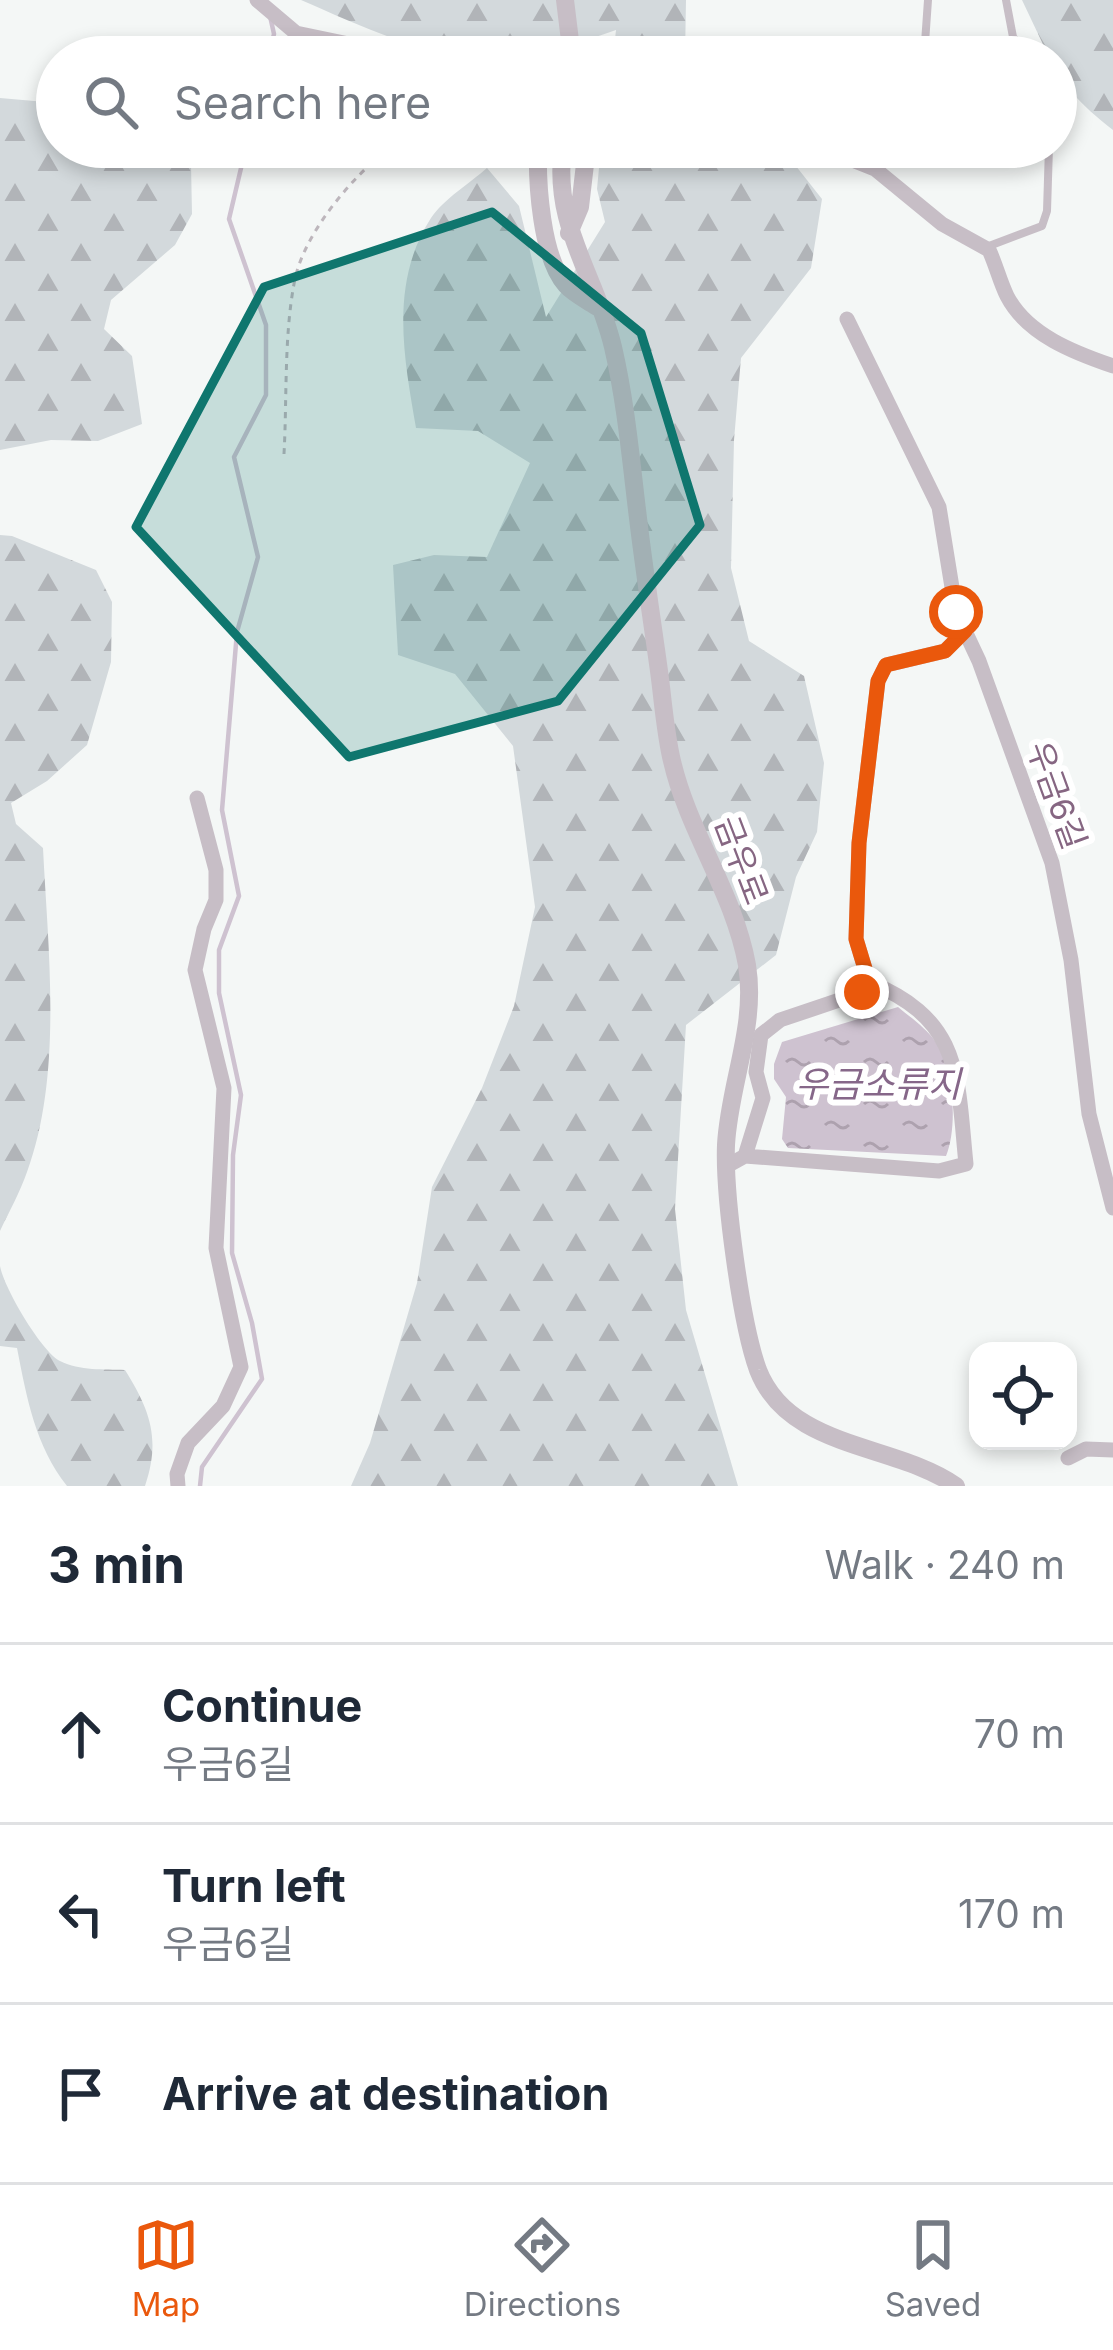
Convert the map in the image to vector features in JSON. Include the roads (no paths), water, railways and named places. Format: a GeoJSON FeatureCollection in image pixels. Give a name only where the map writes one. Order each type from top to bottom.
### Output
{"type":"FeatureCollection","features":[{"type":"Feature","properties":{"kind":"street"},"geometry":{"type":"LineString","coordinates":[[565,0],[569,36]]}},
{"type":"Feature","properties":{"kind":"street"},"geometry":{"type":"LineString","coordinates":[[260,4],[296,33],[310,36]]}},
{"type":"Feature","properties":{"kind":"street"},"geometry":{"type":"LineString","coordinates":[[539,168],[540,200],[557,272],[572,291],[598,307]]}},
{"type":"Feature","properties":{"kind":"street","name":"금우로"},"geometry":{"type":"LineString","coordinates":[[562,168],[569,233],[612,342],[624,405],[671,758],[729,906],[747,968],[749,1004],[728,1129],[736,1161],[748,1328],[759,1371],[773,1394],[803,1422],[930,1471],[956,1486]]}},
{"type":"Feature","properties":{"kind":"street"},"geometry":{"type":"LineString","coordinates":[[569,233],[580,207],[585,168]]}},
{"type":"Feature","properties":{"kind":"street"},"geometry":{"type":"LineString","coordinates":[[875,169],[942,224],[986,248],[1008,298],[1027,322],[1073,351],[1113,366]]}},
{"type":"Feature","properties":{"kind":"street","name":"우금6길"},"geometry":{"type":"LineString","coordinates":[[847,319],[939,507],[956,612],[1052,863],[1071,960],[1089,1114],[1113,1208]]}},
{"type":"Feature","properties":{"kind":"street"},"geometry":{"type":"LineString","coordinates":[[869,982],[856,939],[859,843],[878,681],[886,665],[945,651],[965,631]]}},
{"type":"Feature","properties":{"kind":"street"},"geometry":{"type":"LineString","coordinates":[[178,1486],[177,1474],[188,1443],[223,1406],[241,1366],[216,1248],[224,1088],[195,970],[216,900],[216,870],[197,798]]}},
{"type":"Feature","properties":{"kind":"street"},"geometry":{"type":"LineString","coordinates":[[869,982],[902,995],[920,1011],[956,1063],[966,1164],[939,1171],[736,1161],[764,1097],[756,1072],[761,1035],[780,1020],[862,992],[869,982]]}},
{"type":"Feature","properties":{"kind":"street"},"geometry":{"type":"LineString","coordinates":[[1094,1127],[1113,1133]]}},
{"type":"Feature","properties":{"kind":"street"},"geometry":{"type":"LineString","coordinates":[[1068,1458],[1086,1449],[1113,1450]]}},
{"type":"Feature","properties":{"kind":"lane"},"geometry":{"type":"LineString","coordinates":[[926,36],[928,0]]}},
{"type":"Feature","properties":{"kind":"lane"},"geometry":{"type":"LineString","coordinates":[[1006,0],[1013,36]]}},
{"type":"Feature","properties":{"kind":"lane"},"geometry":{"type":"LineString","coordinates":[[986,248],[1042,226],[1048,168]]}},
{"type":"Feature","properties":{"kind":"water","name":"우금소류지"},"geometry":{"type":"Polygon","coordinates":[[[898,1007],[931,1036],[946,1066],[953,1114],[946,1156],[788,1148],[782,1139],[786,1097],[774,1079],[782,1042],[898,1007]]]}},
{"type":"Feature","properties":{"kind":"waterway"},"geometry":{"type":"LineString","coordinates":[[270,16],[273,36]]}},
{"type":"Feature","properties":{"kind":"waterway"},"geometry":{"type":"LineString","coordinates":[[200,1486],[202,1467],[262,1379],[232,1253],[233,1155],[241,1095],[219,993],[219,950],[239,896],[222,810],[237,632],[258,557],[234,457],[266,395],[266,325],[229,219],[241,168]]}}]}
